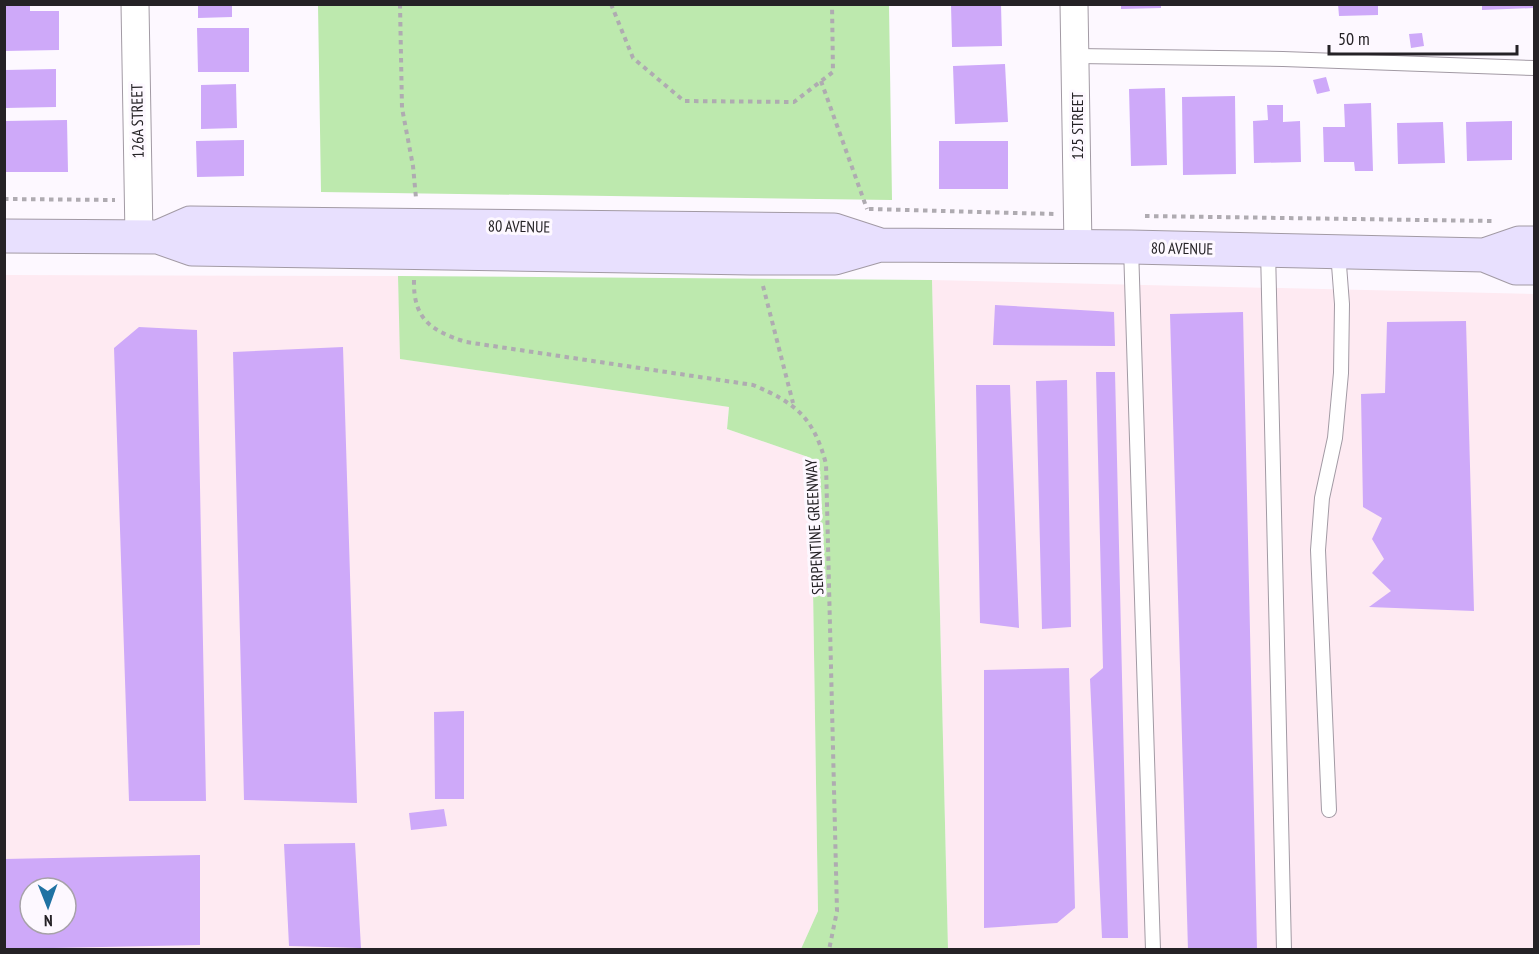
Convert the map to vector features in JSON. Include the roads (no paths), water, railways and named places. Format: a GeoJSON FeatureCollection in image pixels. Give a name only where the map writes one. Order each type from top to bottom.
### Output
{"type":"FeatureCollection","features":[{"type":"Feature","properties":{"kind":"main road","name":"80 AVENUE"},"geometry":{"type":"LineString","coordinates":[[4,236],[148,237],[192,249],[751,258],[835,258],[880,245],[1131,247],[1484,255],[1519,243],[1534,243]]}},
{"type":"Feature","properties":{"kind":"main road","name":"80 AVENUE"},"geometry":{"type":"LineString","coordinates":[[1484,255],[1516,268],[1534,268]]}},
{"type":"Feature","properties":{"kind":"street","name":"126A STREET"},"geometry":{"type":"LineString","coordinates":[[135,4],[148,237]]}},
{"type":"Feature","properties":{"kind":"street","name":"125 STREET"},"geometry":{"type":"LineString","coordinates":[[1074,4],[1077,56],[1078,247]]}},
{"type":"Feature","properties":{"kind":"lane"},"geometry":{"type":"LineString","coordinates":[[1077,56],[1283,59],[1534,68]]}},
{"type":"Feature","properties":{"kind":"lane"},"geometry":{"type":"LineString","coordinates":[[1131,247],[1153,950]]}},
{"type":"Feature","properties":{"kind":"lane"},"geometry":{"type":"LineString","coordinates":[[1268,250],[1284,950]]}},
{"type":"Feature","properties":{"kind":"lane"},"geometry":{"type":"LineString","coordinates":[[1329,810],[1318,550],[1322,498],[1335,438],[1341,373],[1342,304],[1338,252]]}}]}
